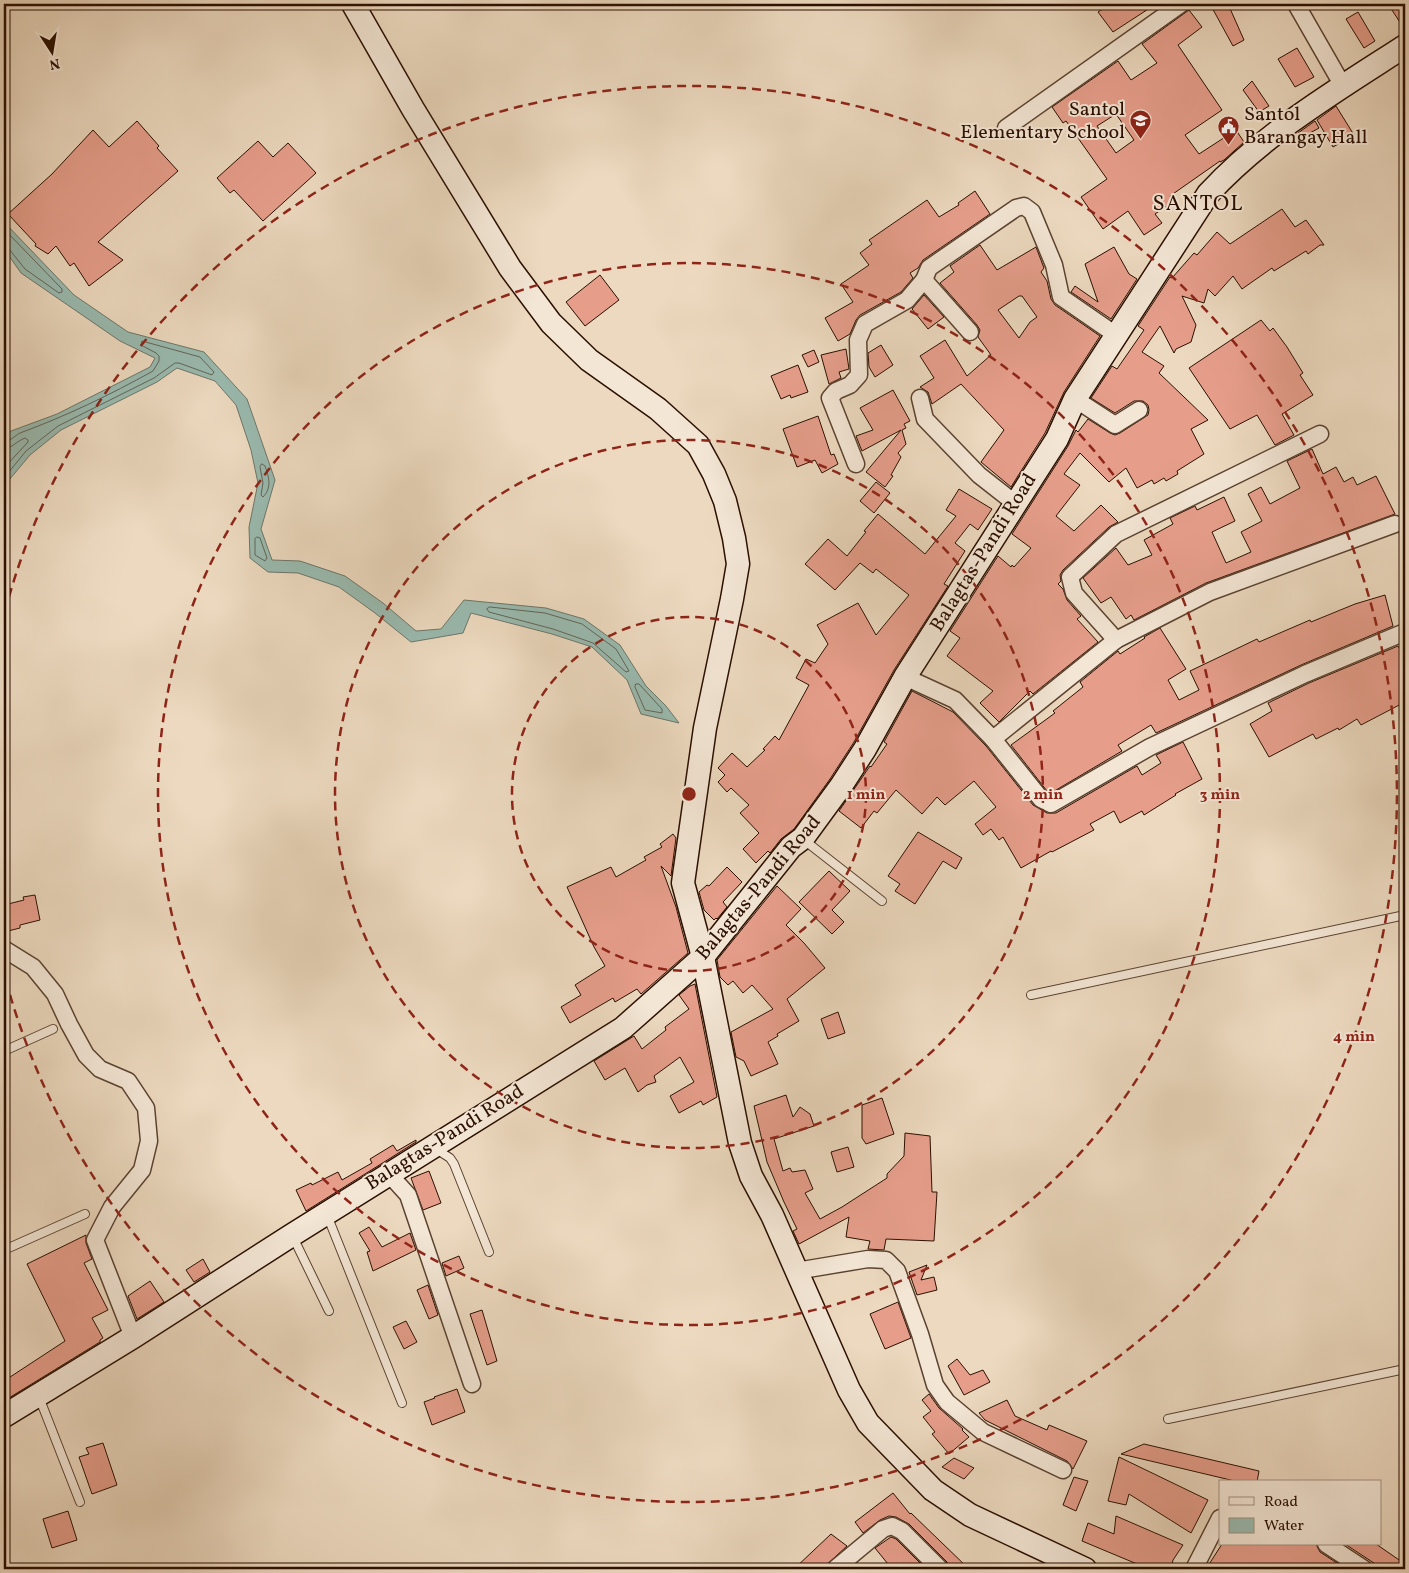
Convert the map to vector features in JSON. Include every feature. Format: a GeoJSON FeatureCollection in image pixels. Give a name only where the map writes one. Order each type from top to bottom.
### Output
{"type":"FeatureCollection","features":[{"type":"Feature","properties":{"kind":"main road"},"geometry":{"type":"LineString","coordinates":[[353,4],[413,109],[510,268],[545,315],[589,360],[658,409],[698,445],[714,474],[725,501],[738,564],[705,728],[683,883],[703,958],[740,1143],[751,1176],[772,1215],[849,1390],[868,1423],[932,1490],[970,1515],[1085,1569]]}},
{"type":"Feature","properties":{"kind":"main road","name":"Balagtas-Pandi Road"},"geometry":{"type":"LineString","coordinates":[[4,1416],[624,1028],[703,958],[791,847],[803,838],[841,786],[865,749],[905,677],[1057,439],[1075,399],[1208,194],[1250,152],[1343,86],[1405,46]]}},
{"type":"Feature","properties":{"kind":"street"},"geometry":{"type":"LineString","coordinates":[[1006,128],[1181,4]]}},
{"type":"Feature","properties":{"kind":"street"},"geometry":{"type":"LineString","coordinates":[[1296,4],[1343,86]]}},
{"type":"Feature","properties":{"kind":"street"},"geometry":{"type":"LineString","coordinates":[[856,464],[830,398],[836,391],[850,385],[859,375],[858,340],[865,324],[906,300],[924,280],[929,268],[1016,208],[1024,206],[1032,212],[1054,265],[1061,297],[1116,336]]}},
{"type":"Feature","properties":{"kind":"street"},"geometry":{"type":"LineString","coordinates":[[924,280],[970,332]]}},
{"type":"Feature","properties":{"kind":"street"},"geometry":{"type":"LineString","coordinates":[[920,398],[925,419],[980,475],[1016,504]]}},
{"type":"Feature","properties":{"kind":"street"},"geometry":{"type":"LineString","coordinates":[[1075,399],[1115,425],[1139,410]]}},
{"type":"Feature","properties":{"kind":"street"},"geometry":{"type":"LineString","coordinates":[[1116,640],[1074,593],[1070,577],[1116,534],[1320,434]]}},
{"type":"Feature","properties":{"kind":"street"},"geometry":{"type":"LineString","coordinates":[[994,739],[1116,640],[1210,592],[1395,524]]}},
{"type":"Feature","properties":{"kind":"street"},"geometry":{"type":"LineString","coordinates":[[905,677],[955,700],[994,739],[1041,799],[1051,804],[1150,747],[1304,674],[1405,632]]}},
{"type":"Feature","properties":{"kind":"street"},"geometry":{"type":"LineString","coordinates":[[4,949],[33,967],[55,994],[86,1055],[100,1068],[128,1081],[146,1108],[149,1141],[142,1170],[112,1207],[95,1240],[133,1337]]}},
{"type":"Feature","properties":{"kind":"street"},"geometry":{"type":"LineString","coordinates":[[389,1174],[408,1195],[472,1384]]}},
{"type":"Feature","properties":{"kind":"street"},"geometry":{"type":"LineString","coordinates":[[796,1271],[868,1259],[886,1260],[896,1271],[920,1334],[935,1385],[947,1402],[983,1432],[1063,1470]]}},
{"type":"Feature","properties":{"kind":"street"},"geometry":{"type":"LineString","coordinates":[[1194,1569],[1219,1520]]}},
{"type":"Feature","properties":{"kind":"street"},"geometry":{"type":"LineString","coordinates":[[836,1569],[883,1529],[892,1526],[902,1531],[940,1569]]}},
{"type":"Feature","properties":{"kind":"street"},"geometry":{"type":"LineString","coordinates":[[1329,1546],[1364,1569]]}},
{"type":"Feature","properties":{"kind":"lane"},"geometry":{"type":"LineString","coordinates":[[803,838],[882,902]]}},
{"type":"Feature","properties":{"kind":"lane"},"geometry":{"type":"LineString","coordinates":[[1031,995],[1405,915]]}},
{"type":"Feature","properties":{"kind":"lane"},"geometry":{"type":"LineString","coordinates":[[4,1051],[53,1029]]}},
{"type":"Feature","properties":{"kind":"lane"},"geometry":{"type":"LineString","coordinates":[[433,1146],[450,1158],[454,1164],[489,1252]]}},
{"type":"Feature","properties":{"kind":"lane"},"geometry":{"type":"LineString","coordinates":[[326,1213],[402,1403]]}},
{"type":"Feature","properties":{"kind":"lane"},"geometry":{"type":"LineString","coordinates":[[4,1250],[85,1214]]}},
{"type":"Feature","properties":{"kind":"lane"},"geometry":{"type":"LineString","coordinates":[[292,1235],[330,1311]]}},
{"type":"Feature","properties":{"kind":"lane"},"geometry":{"type":"LineString","coordinates":[[1168,1419],[1405,1369]]}},
{"type":"Feature","properties":{"kind":"lane"},"geometry":{"type":"LineString","coordinates":[[38,1394],[80,1502]]}},
{"type":"Feature","properties":{"kind":"water"},"geometry":{"type":"Polygon","coordinates":[[[4,222],[74,295],[128,332],[204,352],[247,399],[275,480],[261,529],[272,560],[300,561],[345,576],[383,603],[416,631],[441,629],[464,600],[546,608],[584,619],[620,645],[646,686],[666,706],[679,723],[641,714],[627,680],[592,647],[552,634],[471,613],[463,633],[411,642],[339,587],[298,573],[268,572],[250,558],[249,527],[258,483],[251,450],[236,405],[215,381],[177,368],[157,382],[61,430],[30,455],[4,486],[4,439],[11,431],[57,414],[150,367],[155,358],[120,341],[21,273],[4,249],[4,222]]]}},
{"type":"Feature","properties":{"kind":"building"},"geometry":{"type":"Polygon","coordinates":[[[1110,4],[1156,4],[1113,32],[1098,12],[1110,4]]]}},
{"type":"Feature","properties":{"kind":"building"},"geometry":{"type":"Polygon","coordinates":[[[1210,4],[1228,4],[1244,40],[1233,46],[1210,4]]]}},
{"type":"Feature","properties":{"kind":"building"},"geometry":{"type":"Polygon","coordinates":[[[1388,4],[1405,4],[1405,30],[1388,4]]]}},
{"type":"Feature","properties":{"kind":"building","name":"Santol Elementary School"},"geometry":{"type":"Polygon","coordinates":[[[1189,10],[1202,27],[1178,45],[1222,110],[1185,135],[1199,154],[1236,130],[1244,142],[1224,160],[1170,196],[1173,202],[1155,214],[1162,223],[1144,235],[1128,211],[1103,229],[1081,197],[1107,179],[1066,121],[1063,123],[1052,107],[1118,61],[1131,80],[1157,63],[1142,44],[1189,10]],[[1116,114],[1097,126],[1116,153],[1134,140],[1116,114]]]}},
{"type":"Feature","properties":{"kind":"building"},"geometry":{"type":"Polygon","coordinates":[[[1358,12],[1375,41],[1364,48],[1346,19],[1358,12]]]}},
{"type":"Feature","properties":{"kind":"building"},"geometry":{"type":"Polygon","coordinates":[[[1297,48],[1314,77],[1295,87],[1278,59],[1297,48]]]}},
{"type":"Feature","properties":{"kind":"building"},"geometry":{"type":"Polygon","coordinates":[[[1252,81],[1269,106],[1259,112],[1243,90],[1252,81]]]}},
{"type":"Feature","properties":{"kind":"building"},"geometry":{"type":"Polygon","coordinates":[[[1336,106],[1354,135],[1333,147],[1317,120],[1336,106]]]}},
{"type":"Feature","properties":{"kind":"building"},"geometry":{"type":"Polygon","coordinates":[[[137,121],[159,146],[157,148],[178,171],[98,242],[123,260],[89,286],[74,263],[70,266],[56,246],[48,254],[35,246],[36,244],[8,214],[52,174],[93,130],[109,147],[137,121]]]}},
{"type":"Feature","properties":{"kind":"building"},"geometry":{"type":"Polygon","coordinates":[[[1315,121],[1319,128],[1301,138],[1298,133],[1315,121]]]}},
{"type":"Feature","properties":{"kind":"building"},"geometry":{"type":"Polygon","coordinates":[[[258,141],[273,157],[288,143],[316,173],[263,221],[234,190],[230,193],[217,178],[258,141]]]}},
{"type":"Feature","properties":{"kind":"building"},"geometry":{"type":"Polygon","coordinates":[[[975,191],[990,214],[923,260],[918,268],[910,273],[913,278],[901,292],[860,315],[850,334],[838,341],[825,318],[853,302],[841,284],[869,265],[860,253],[872,244],[869,240],[927,200],[939,217],[959,205],[958,203],[975,191]]]}},
{"type":"Feature","properties":{"kind":"building"},"geometry":{"type":"Polygon","coordinates":[[[1282,209],[1295,227],[1306,220],[1324,245],[1320,245],[1308,254],[1306,251],[1274,271],[1272,268],[1242,289],[1233,276],[1215,296],[1208,289],[1204,303],[1182,296],[1196,325],[1191,342],[1176,349],[1174,353],[1160,326],[1142,352],[1164,366],[1159,373],[1208,420],[1191,429],[1204,454],[1177,471],[1178,474],[1166,481],[1164,478],[1154,484],[1152,480],[1137,488],[1126,468],[1109,482],[1080,453],[1064,474],[1080,485],[1056,516],[1074,531],[1101,505],[1118,522],[1109,527],[1063,570],[1060,575],[1061,581],[1058,584],[1063,589],[1067,600],[1081,616],[1077,619],[1098,642],[1033,694],[1030,691],[999,722],[980,703],[993,691],[947,656],[960,638],[950,631],[998,556],[1011,567],[1012,565],[1014,567],[1031,548],[1012,534],[1068,446],[1076,430],[1078,432],[1088,419],[1115,435],[1148,415],[1148,405],[1143,401],[1134,401],[1115,413],[1091,398],[1112,366],[1117,369],[1144,330],[1138,326],[1170,277],[1172,278],[1194,253],[1197,255],[1217,232],[1230,244],[1282,209]]]}},
{"type":"Feature","properties":{"kind":"building"},"geometry":{"type":"Polygon","coordinates":[[[980,245],[997,270],[1036,247],[1044,268],[1041,272],[1047,281],[1051,299],[1055,305],[1100,336],[1064,392],[1045,433],[1011,487],[981,462],[1004,430],[961,384],[932,404],[928,392],[920,387],[934,378],[920,356],[945,340],[967,376],[991,355],[978,337],[980,330],[977,325],[940,283],[954,272],[950,266],[980,245]],[[1019,296],[998,310],[1019,338],[1030,322],[1037,317],[1022,296],[1019,296]]]}},
{"type":"Feature","properties":{"kind":"building"},"geometry":{"type":"Polygon","coordinates":[[[1114,247],[1129,274],[1137,279],[1111,319],[1071,292],[1075,286],[1098,302],[1085,264],[1114,247]]]}},
{"type":"Feature","properties":{"kind":"building"},"geometry":{"type":"Polygon","coordinates":[[[600,275],[619,300],[585,326],[566,302],[600,275]]]}},
{"type":"Feature","properties":{"kind":"building"},"geometry":{"type":"Polygon","coordinates":[[[924,295],[944,317],[928,329],[912,309],[924,295]]]}},
{"type":"Feature","properties":{"kind":"building"},"geometry":{"type":"Polygon","coordinates":[[[1261,320],[1270,331],[1273,328],[1287,347],[1303,373],[1300,375],[1313,395],[1282,414],[1294,435],[1275,445],[1257,415],[1230,429],[1189,368],[1261,320]]]}},
{"type":"Feature","properties":{"kind":"building"},"geometry":{"type":"Polygon","coordinates":[[[881,345],[893,365],[875,377],[869,367],[868,353],[881,345]]]}},
{"type":"Feature","properties":{"kind":"building"},"geometry":{"type":"Polygon","coordinates":[[[846,349],[849,369],[839,372],[841,378],[829,384],[821,355],[846,349]]]}},
{"type":"Feature","properties":{"kind":"building"},"geometry":{"type":"Polygon","coordinates":[[[814,350],[819,362],[808,367],[802,355],[814,350]]]}},
{"type":"Feature","properties":{"kind":"building"},"geometry":{"type":"Polygon","coordinates":[[[798,365],[808,392],[791,398],[790,395],[781,399],[771,376],[798,365]]]}},
{"type":"Feature","properties":{"kind":"building"},"geometry":{"type":"Polygon","coordinates":[[[893,390],[910,421],[904,424],[906,428],[902,430],[906,444],[898,453],[901,457],[891,475],[893,476],[885,487],[866,472],[901,430],[862,451],[856,436],[873,430],[860,408],[893,390]]]}},
{"type":"Feature","properties":{"kind":"building"},"geometry":{"type":"Polygon","coordinates":[[[818,416],[831,455],[834,454],[838,464],[822,473],[815,460],[797,467],[783,429],[818,416]]]}},
{"type":"Feature","properties":{"kind":"building"},"geometry":{"type":"Polygon","coordinates":[[[1312,449],[1323,474],[1336,467],[1344,482],[1353,477],[1357,485],[1376,476],[1395,514],[1206,583],[1134,620],[1131,615],[1126,619],[1111,597],[1101,603],[1083,578],[1116,548],[1128,565],[1152,555],[1144,540],[1173,524],[1170,518],[1195,506],[1197,510],[1224,497],[1235,521],[1212,532],[1226,563],[1251,552],[1241,532],[1262,521],[1248,494],[1261,487],[1270,504],[1300,488],[1287,461],[1312,449]]]}},
{"type":"Feature","properties":{"kind":"building"},"geometry":{"type":"Polygon","coordinates":[[[876,482],[890,493],[874,513],[860,501],[876,482]]]}},
{"type":"Feature","properties":{"kind":"building"},"geometry":{"type":"Polygon","coordinates":[[[959,489],[992,509],[978,530],[970,524],[955,543],[965,551],[944,584],[948,586],[894,670],[854,742],[830,779],[794,829],[781,839],[770,853],[768,851],[756,863],[743,849],[759,833],[740,813],[749,805],[731,788],[727,792],[718,782],[725,775],[718,768],[732,753],[747,767],[765,750],[763,749],[775,736],[779,740],[809,685],[796,678],[806,659],[815,663],[828,644],[817,625],[858,603],[876,635],[909,595],[876,569],[873,573],[860,563],[835,590],[805,564],[828,539],[847,556],[878,514],[925,554],[956,516],[946,510],[959,489]]]}},
{"type":"Feature","properties":{"kind":"building"},"geometry":{"type":"Polygon","coordinates":[[[1385,595],[1393,626],[1301,665],[1156,733],[1151,725],[1118,745],[1122,751],[1051,793],[1047,791],[1011,745],[1055,713],[1053,711],[1083,687],[1080,682],[1118,651],[1120,654],[1160,628],[1186,669],[1168,680],[1179,700],[1199,690],[1190,671],[1257,639],[1259,642],[1310,620],[1311,622],[1355,604],[1385,595]]]}},
{"type":"Feature","properties":{"kind":"building"},"geometry":{"type":"Polygon","coordinates":[[[1405,645],[1405,702],[1361,725],[1357,719],[1339,730],[1338,728],[1316,739],[1313,734],[1269,757],[1250,724],[1272,711],[1268,703],[1309,683],[1398,646],[1399,648],[1405,645]]]}},
{"type":"Feature","properties":{"kind":"building"},"geometry":{"type":"Polygon","coordinates":[[[912,691],[953,712],[986,746],[1033,805],[1047,813],[1056,813],[1137,766],[1142,775],[1161,763],[1156,755],[1183,742],[1202,779],[1144,815],[1142,811],[1120,823],[1114,811],[1090,824],[1094,830],[1021,868],[1003,837],[999,840],[991,829],[983,835],[975,824],[996,807],[974,781],[945,805],[937,797],[922,814],[896,790],[877,813],[874,811],[861,828],[839,811],[887,744],[884,742],[912,691]]]}},
{"type":"Feature","properties":{"kind":"building"},"geometry":{"type":"Polygon","coordinates":[[[918,832],[962,858],[956,869],[943,861],[915,904],[895,891],[900,884],[888,876],[918,832]]]}},
{"type":"Feature","properties":{"kind":"building"},"geometry":{"type":"Polygon","coordinates":[[[673,834],[676,838],[671,876],[661,866],[676,907],[688,953],[641,994],[637,989],[615,1002],[613,998],[570,1023],[561,1007],[581,995],[575,985],[605,966],[594,947],[567,887],[611,867],[616,877],[646,860],[644,857],[662,847],[660,844],[673,834]]]}},
{"type":"Feature","properties":{"kind":"building"},"geometry":{"type":"Polygon","coordinates":[[[727,867],[742,882],[723,902],[727,907],[714,920],[704,910],[699,892],[707,885],[709,886],[727,867]]]}},
{"type":"Feature","properties":{"kind":"building"},"geometry":{"type":"Polygon","coordinates":[[[829,871],[850,891],[832,910],[844,922],[832,934],[799,902],[829,871]]]}},
{"type":"Feature","properties":{"kind":"building"},"geometry":{"type":"Polygon","coordinates":[[[777,886],[801,909],[786,925],[825,968],[787,999],[799,1021],[777,1034],[778,1036],[768,1042],[778,1064],[751,1076],[744,1061],[736,1057],[731,1032],[773,1009],[752,985],[743,993],[733,981],[728,985],[720,977],[717,960],[777,886]]]}},
{"type":"Feature","properties":{"kind":"building"},"geometry":{"type":"Polygon","coordinates":[[[35,895],[40,920],[20,925],[20,928],[8,931],[4,905],[24,900],[23,897],[35,895]]]}},
{"type":"Feature","properties":{"kind":"building"},"geometry":{"type":"Polygon","coordinates":[[[695,984],[717,1097],[703,1105],[701,1101],[679,1113],[670,1096],[694,1082],[680,1057],[654,1076],[656,1082],[647,1085],[638,1092],[625,1068],[605,1080],[594,1061],[634,1036],[642,1049],[666,1030],[665,1027],[689,1009],[679,995],[695,984]]]}},
{"type":"Feature","properties":{"kind":"building"},"geometry":{"type":"Polygon","coordinates":[[[838,1012],[845,1033],[828,1039],[821,1019],[838,1012]]]}},
{"type":"Feature","properties":{"kind":"building"},"geometry":{"type":"Polygon","coordinates":[[[786,1095],[793,1117],[800,1107],[810,1114],[814,1126],[774,1139],[783,1171],[790,1168],[792,1172],[805,1170],[813,1189],[805,1193],[820,1219],[887,1178],[887,1174],[904,1156],[905,1133],[930,1136],[932,1192],[937,1192],[934,1241],[886,1239],[884,1250],[868,1249],[870,1241],[846,1237],[849,1217],[799,1244],[793,1231],[797,1229],[767,1162],[754,1106],[786,1095]]]}},
{"type":"Feature","properties":{"kind":"building"},"geometry":{"type":"Polygon","coordinates":[[[882,1098],[894,1134],[866,1144],[862,1138],[862,1105],[882,1098]]]}},
{"type":"Feature","properties":{"kind":"building"},"geometry":{"type":"Polygon","coordinates":[[[416,1140],[416,1142],[306,1211],[296,1190],[311,1183],[312,1185],[338,1172],[342,1180],[372,1163],[370,1159],[393,1145],[397,1151],[416,1140]]]}},
{"type":"Feature","properties":{"kind":"building"},"geometry":{"type":"Polygon","coordinates":[[[848,1147],[854,1167],[837,1172],[831,1152],[848,1147]]]}},
{"type":"Feature","properties":{"kind":"building"},"geometry":{"type":"Polygon","coordinates":[[[429,1171],[441,1203],[423,1210],[411,1178],[429,1171]]]}},
{"type":"Feature","properties":{"kind":"building"},"geometry":{"type":"Polygon","coordinates":[[[369,1227],[382,1247],[410,1233],[416,1250],[373,1271],[367,1252],[370,1251],[359,1233],[369,1227]]]}},
{"type":"Feature","properties":{"kind":"building"},"geometry":{"type":"Polygon","coordinates":[[[86,1235],[86,1243],[92,1259],[84,1263],[108,1310],[92,1318],[103,1338],[100,1342],[4,1401],[4,1381],[65,1341],[27,1264],[86,1235]]]}},
{"type":"Feature","properties":{"kind":"building"},"geometry":{"type":"Polygon","coordinates":[[[459,1256],[464,1268],[446,1276],[442,1263],[459,1256]]]}},
{"type":"Feature","properties":{"kind":"building"},"geometry":{"type":"Polygon","coordinates":[[[203,1259],[210,1272],[194,1282],[186,1270],[203,1259]]]}},
{"type":"Feature","properties":{"kind":"building"},"geometry":{"type":"Polygon","coordinates":[[[927,1265],[921,1280],[934,1277],[937,1290],[917,1295],[909,1272],[927,1265]]]}},
{"type":"Feature","properties":{"kind":"building"},"geometry":{"type":"Polygon","coordinates":[[[150,1281],[164,1302],[137,1319],[128,1296],[150,1281]]]}},
{"type":"Feature","properties":{"kind":"building"},"geometry":{"type":"Polygon","coordinates":[[[428,1285],[438,1315],[429,1319],[417,1290],[428,1285]]]}},
{"type":"Feature","properties":{"kind":"building"},"geometry":{"type":"Polygon","coordinates":[[[898,1302],[911,1338],[885,1349],[870,1314],[898,1302]]]}},
{"type":"Feature","properties":{"kind":"building"},"geometry":{"type":"Polygon","coordinates":[[[482,1310],[497,1361],[487,1365],[470,1314],[482,1310]]]}},
{"type":"Feature","properties":{"kind":"building"},"geometry":{"type":"Polygon","coordinates":[[[406,1321],[417,1342],[404,1349],[393,1327],[406,1321]]]}},
{"type":"Feature","properties":{"kind":"building"},"geometry":{"type":"Polygon","coordinates":[[[957,1359],[970,1375],[983,1370],[990,1382],[964,1395],[948,1366],[957,1359]]]}},
{"type":"Feature","properties":{"kind":"building"},"geometry":{"type":"Polygon","coordinates":[[[457,1389],[465,1412],[432,1425],[424,1402],[457,1389]]]}},
{"type":"Feature","properties":{"kind":"building"},"geometry":{"type":"Polygon","coordinates":[[[929,1394],[939,1408],[963,1429],[969,1437],[949,1454],[932,1434],[935,1432],[923,1417],[931,1411],[922,1400],[929,1394]]]}},
{"type":"Feature","properties":{"kind":"building"},"geometry":{"type":"Polygon","coordinates":[[[1007,1400],[1015,1416],[1047,1430],[1049,1425],[1087,1441],[1073,1469],[1067,1461],[985,1420],[979,1413],[1007,1400]]]}},
{"type":"Feature","properties":{"kind":"building"},"geometry":{"type":"Polygon","coordinates":[[[103,1443],[117,1485],[92,1494],[79,1457],[89,1454],[86,1448],[103,1443]]]}},
{"type":"Feature","properties":{"kind":"building"},"geometry":{"type":"Polygon","coordinates":[[[1144,1444],[1259,1471],[1257,1480],[1231,1480],[1121,1454],[1144,1444]]]}},
{"type":"Feature","properties":{"kind":"building"},"geometry":{"type":"Polygon","coordinates":[[[1119,1457],[1208,1500],[1191,1533],[1129,1494],[1126,1505],[1108,1501],[1119,1457]]]}},
{"type":"Feature","properties":{"kind":"building"},"geometry":{"type":"Polygon","coordinates":[[[954,1458],[974,1468],[964,1479],[942,1467],[954,1458]]]}},
{"type":"Feature","properties":{"kind":"building"},"geometry":{"type":"Polygon","coordinates":[[[1074,1477],[1088,1481],[1076,1511],[1063,1505],[1074,1477]]]}},
{"type":"Feature","properties":{"kind":"building"},"geometry":{"type":"Polygon","coordinates":[[[893,1493],[910,1514],[969,1569],[950,1569],[947,1562],[909,1524],[896,1517],[889,1516],[880,1520],[863,1533],[855,1522],[893,1493]]]}},
{"type":"Feature","properties":{"kind":"building"},"geometry":{"type":"Polygon","coordinates":[[[68,1511],[77,1540],[52,1548],[43,1519],[68,1511]]]}},
{"type":"Feature","properties":{"kind":"building"},"geometry":{"type":"Polygon","coordinates":[[[1116,1516],[1183,1545],[1173,1560],[1171,1569],[1149,1569],[1082,1541],[1088,1523],[1114,1534],[1116,1516]]]}},
{"type":"Feature","properties":{"kind":"building"},"geometry":{"type":"Polygon","coordinates":[[[831,1534],[847,1546],[822,1569],[794,1569],[831,1534]]]}},
{"type":"Feature","properties":{"kind":"building"},"geometry":{"type":"Polygon","coordinates":[[[891,1537],[896,1539],[926,1569],[892,1569],[875,1548],[891,1537]]]}},
{"type":"Feature","properties":{"kind":"building"},"geometry":{"type":"Polygon","coordinates":[[[1221,1546],[1317,1546],[1320,1552],[1343,1567],[1342,1569],[1206,1569],[1221,1546]]]}},
{"type":"Feature","properties":{"kind":"building"},"geometry":{"type":"Polygon","coordinates":[[[1348,1546],[1379,1546],[1405,1564],[1405,1569],[1383,1569],[1348,1546]]]}},
{"type":"Feature","properties":{"kind":"place","name":"Santol Elementary School"},"geometry":{"type":"Point","coordinates":[1141,140]}},
{"type":"Feature","properties":{"kind":"place","name":"Santol Barangay Hall"},"geometry":{"type":"Point","coordinates":[1228,146]}},
{"type":"Feature","properties":{"kind":"district","name":"SANTOL"},"geometry":{"type":"Point","coordinates":[1198,204]}}]}
